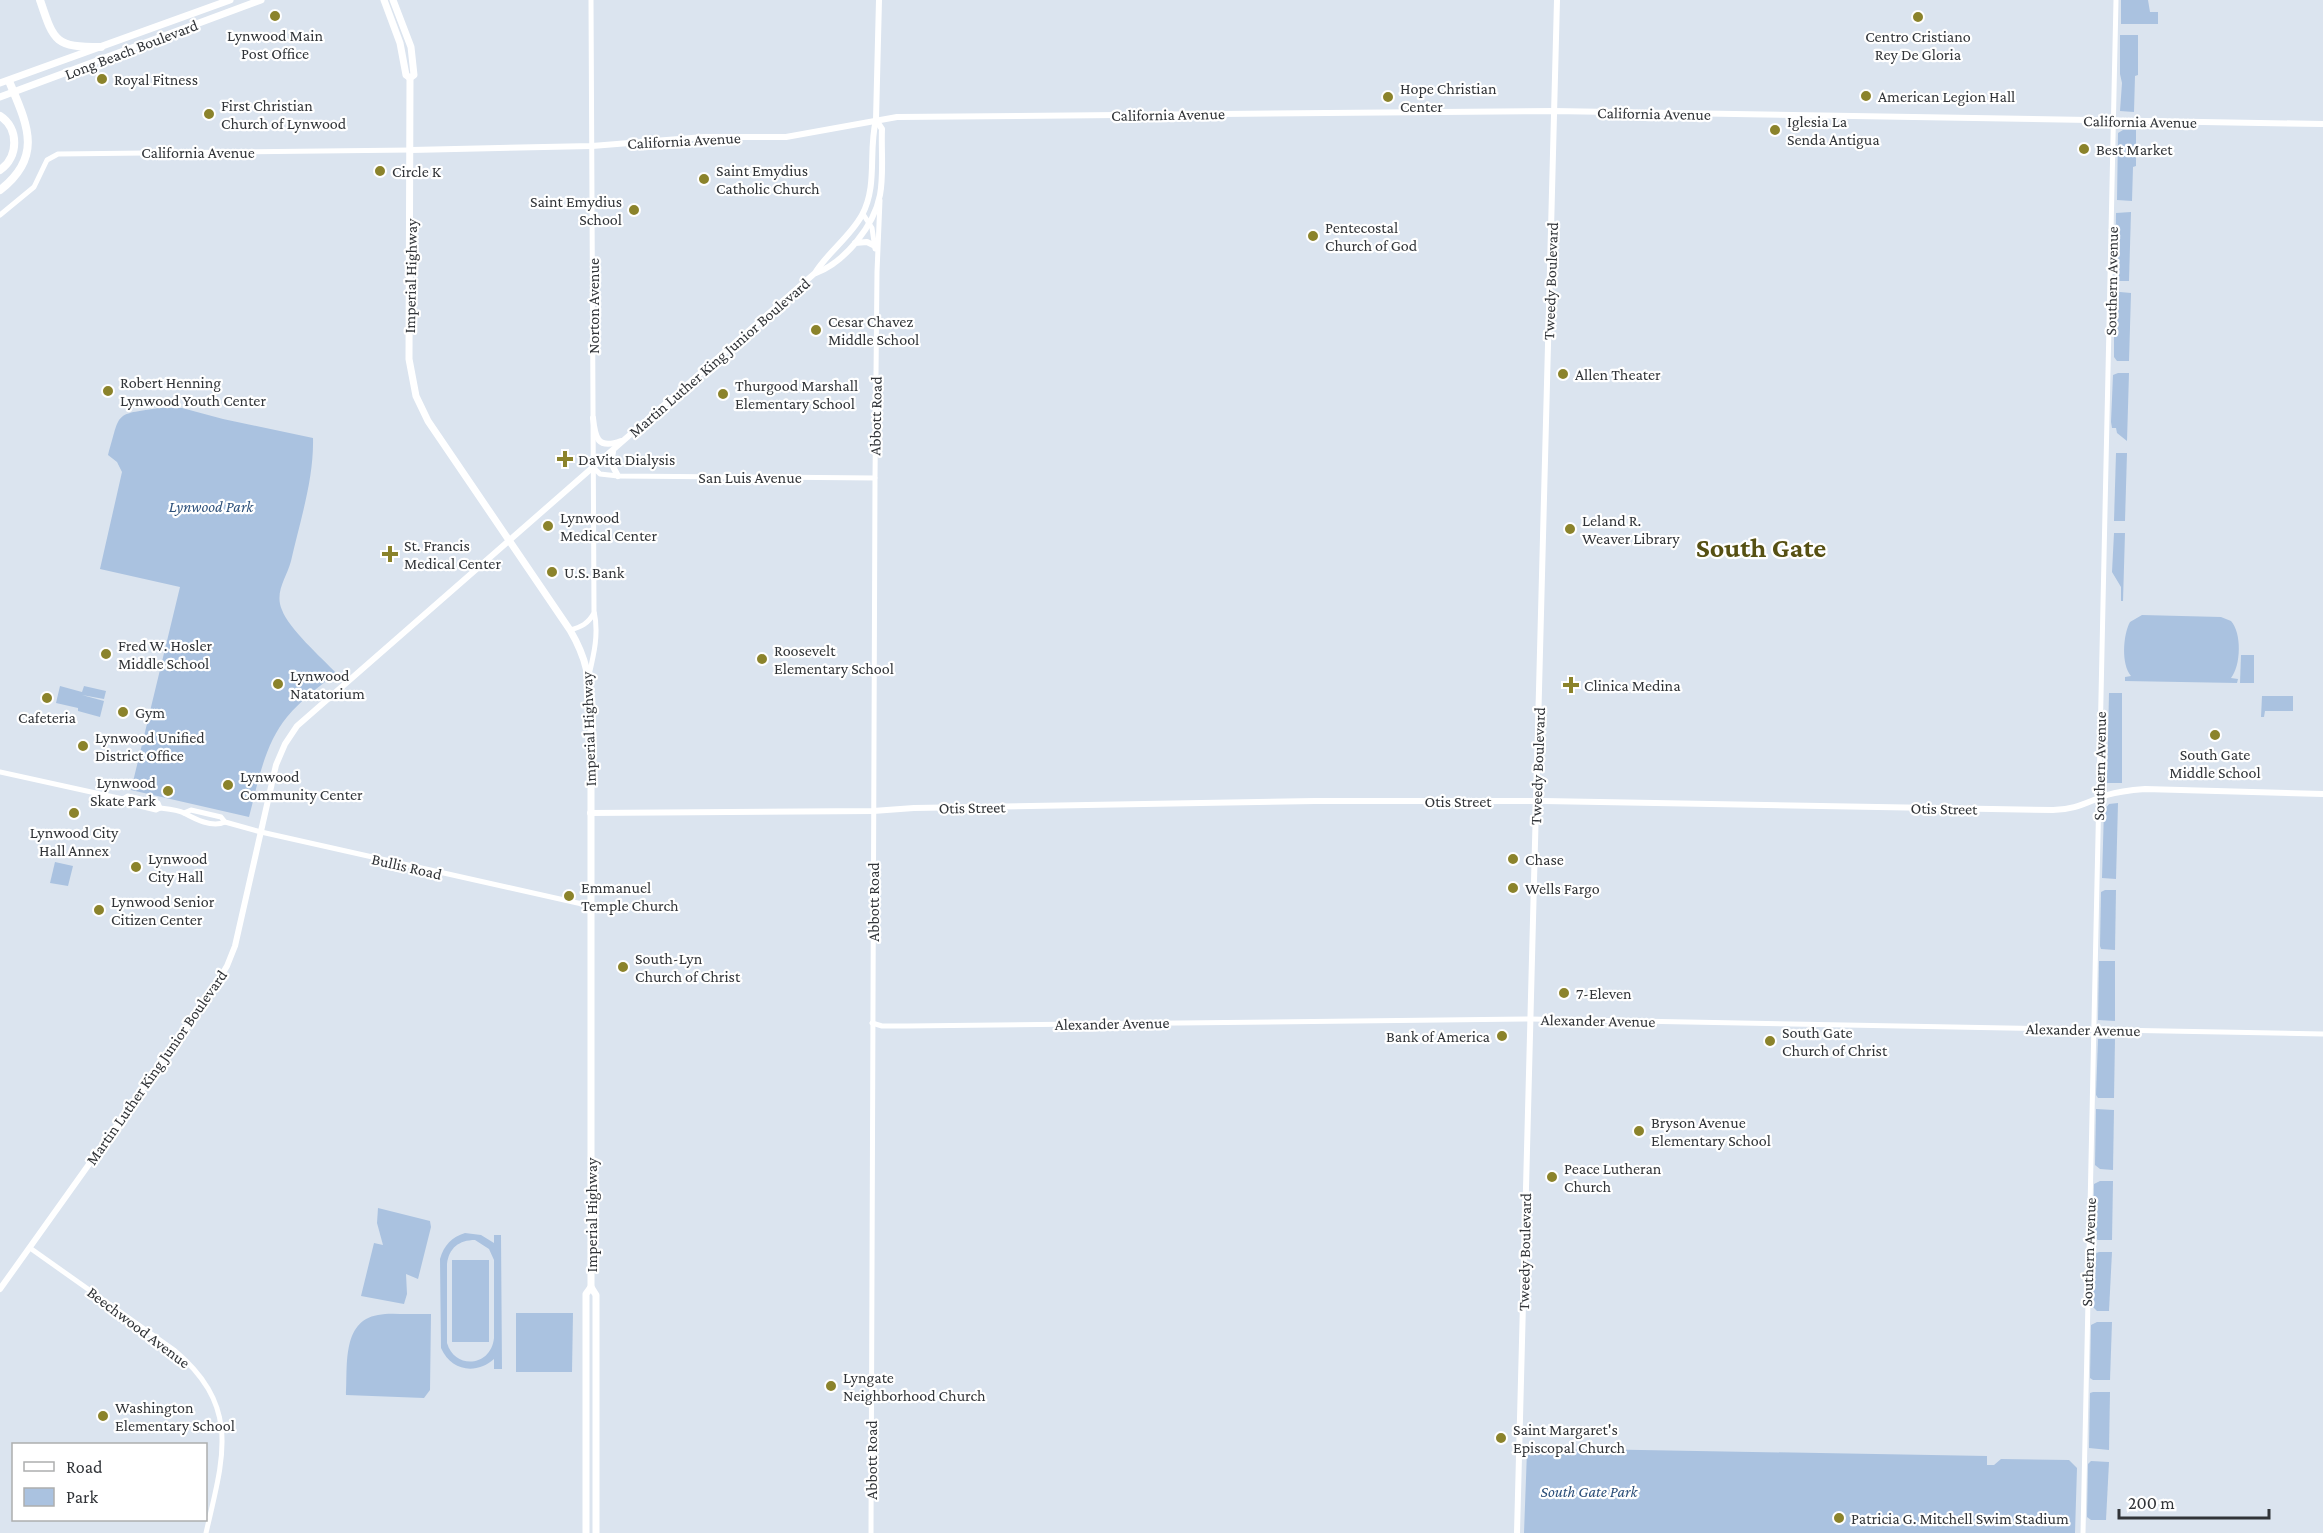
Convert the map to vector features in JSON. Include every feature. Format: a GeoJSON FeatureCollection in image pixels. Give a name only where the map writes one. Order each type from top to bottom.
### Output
{"type":"FeatureCollection","features":[{"type":"Feature","properties":{"kind":"highway"},"geometry":{"type":"LineString","coordinates":[[40,0],[51,32],[60,42],[73,47],[101,47]]}},
{"type":"Feature","properties":{"kind":"highway"},"geometry":{"type":"LineString","coordinates":[[0,190],[20,170],[27,156],[29,143],[25,123],[9,81]]}},
{"type":"Feature","properties":{"kind":"highway"},"geometry":{"type":"LineString","coordinates":[[0,116],[12,131],[15,146],[13,156],[0,170]]}},
{"type":"Feature","properties":{"kind":"main road","name":"Long Beach Boulevard"},"geometry":{"type":"LineString","coordinates":[[0,83],[230,0]]}},
{"type":"Feature","properties":{"kind":"main road","name":"Long Beach Boulevard"},"geometry":{"type":"LineString","coordinates":[[0,97],[261,0]]}},
{"type":"Feature","properties":{"kind":"main road","name":"Imperial Highway"},"geometry":{"type":"LineString","coordinates":[[384,0],[400,43],[406,75],[410,78]]}},
{"type":"Feature","properties":{"kind":"main road","name":"Imperial Highway"},"geometry":{"type":"LineString","coordinates":[[393,0],[411,47],[414,75],[410,78],[409,359],[412,385],[428,421],[570,630],[582,651],[589,678],[591,1287],[596,1295],[596,1533]]}},
{"type":"Feature","properties":{"kind":"main road","name":"Martin Luther King Junior Boulevard"},"geometry":{"type":"LineString","coordinates":[[0,1289],[220,980],[235,946],[276,765],[285,744],[297,726],[815,273],[863,214],[872,181],[879,0]]}},
{"type":"Feature","properties":{"kind":"main road","name":"Tweedy Boulevard"},"geometry":{"type":"LineString","coordinates":[[1517,1533],[1557,0]]}},
{"type":"Feature","properties":{"kind":"main road","name":"California Avenue"},"geometry":{"type":"LineString","coordinates":[[411,150],[592,146],[695,137],[786,137],[897,117],[1553,111],[2323,124]]}},
{"type":"Feature","properties":{"kind":"main road","name":"Martin Luther King Junior Boulevard"},"geometry":{"type":"LineString","coordinates":[[815,273],[826,269],[855,243],[870,222],[880,195],[882,129],[876,120]]}},
{"type":"Feature","properties":{"kind":"main road"},"geometry":{"type":"LineString","coordinates":[[855,243],[867,242],[875,246]]}},
{"type":"Feature","properties":{"kind":"main road"},"geometry":{"type":"LineString","coordinates":[[593,418],[595,433],[602,443],[611,444],[627,438]]}},
{"type":"Feature","properties":{"kind":"main road"},"geometry":{"type":"LineString","coordinates":[[615,448],[611,463],[618,476]]}},
{"type":"Feature","properties":{"kind":"main road","name":"Otis Street"},"geometry":{"type":"LineString","coordinates":[[590,813],[873,811],[914,808],[1315,801],[1536,801],[2053,810],[2072,808],[2121,791],[2145,789],[2323,794]]}},
{"type":"Feature","properties":{"kind":"main road","name":"Imperial Highway"},"geometry":{"type":"LineString","coordinates":[[586,1533],[585,1294],[591,1287]]}},
{"type":"Feature","properties":{"kind":"street","name":"Norton Avenue"},"geometry":{"type":"LineString","coordinates":[[589,678],[595,650],[597,622],[594,611],[592,467],[591,0]]}},
{"type":"Feature","properties":{"kind":"street","name":"Southern Avenue"},"geometry":{"type":"LineString","coordinates":[[2083,1533],[2116,0]]}},
{"type":"Feature","properties":{"kind":"street","name":"California Avenue"},"geometry":{"type":"LineString","coordinates":[[0,215],[33,187],[47,160],[66,153],[411,150]]}},
{"type":"Feature","properties":{"kind":"street","name":"Abbott Road"},"geometry":{"type":"LineString","coordinates":[[871,1533],[875,478],[880,195]]}},
{"type":"Feature","properties":{"kind":"street","name":"Abbott Road"},"geometry":{"type":"LineString","coordinates":[[863,214],[870,222],[877,272]]}},
{"type":"Feature","properties":{"kind":"street","name":"San Luis Avenue"},"geometry":{"type":"LineString","coordinates":[[592,467],[600,474],[618,476],[875,478]]}},
{"type":"Feature","properties":{"kind":"street"},"geometry":{"type":"LineString","coordinates":[[570,630],[584,625],[590,620],[594,611]]}},
{"type":"Feature","properties":{"kind":"street","name":"Bullis Road"},"geometry":{"type":"LineString","coordinates":[[0,772],[123,799],[128,796],[158,803],[160,808],[184,813],[191,810],[261,832],[591,906]]}},
{"type":"Feature","properties":{"kind":"street","name":"Alexander Avenue"},"geometry":{"type":"LineString","coordinates":[[872,1023],[882,1026],[1530,1019],[2323,1034]]}},
{"type":"Feature","properties":{"kind":"street","name":"Beechwood Avenue"},"geometry":{"type":"LineString","coordinates":[[30,1248],[174,1350],[192,1365],[207,1384],[214,1396],[221,1420],[223,1450],[222,1464],[206,1533]]}},
{"type":"Feature","properties":{"kind":"green space"},"geometry":{"type":"Polygon","coordinates":[[[2121,0],[2148,0],[2150,12],[2158,12],[2158,24],[2121,24],[2121,0]]]}},
{"type":"Feature","properties":{"kind":"green space"},"geometry":{"type":"Polygon","coordinates":[[[2120,35],[2138,35],[2138,75],[2135,76],[2134,112],[2120,111],[2122,83],[2120,35]]]}},
{"type":"Feature","properties":{"kind":"green space"},"geometry":{"type":"Polygon","coordinates":[[[2123,130],[2136,130],[2136,166],[2133,167],[2132,201],[2117,200],[2118,133],[2123,130]]]}},
{"type":"Feature","properties":{"kind":"green space"},"geometry":{"type":"Polygon","coordinates":[[[2131,212],[2129,281],[2119,281],[2115,278],[2116,213],[2131,212]]]}},
{"type":"Feature","properties":{"kind":"green space"},"geometry":{"type":"Polygon","coordinates":[[[2120,292],[2131,293],[2129,361],[2117,361],[2114,357],[2114,295],[2120,292]]]}},
{"type":"Feature","properties":{"kind":"green space"},"geometry":{"type":"Polygon","coordinates":[[[2129,373],[2127,441],[2117,433],[2116,428],[2112,428],[2111,422],[2113,375],[2129,373]]]}},
{"type":"Feature","properties":{"kind":"green space","name":"Lynwood Park"},"geometry":{"type":"Polygon","coordinates":[[[159,408],[182,408],[313,438],[309,484],[291,561],[279,597],[282,610],[291,626],[336,673],[298,705],[279,728],[267,752],[249,817],[131,790],[180,587],[100,569],[122,472],[117,462],[108,455],[121,418],[133,412],[159,408]]]}},
{"type":"Feature","properties":{"kind":"green space"},"geometry":{"type":"Polygon","coordinates":[[[2116,453],[2127,453],[2125,521],[2114,521],[2116,453]]]}},
{"type":"Feature","properties":{"kind":"green space"},"geometry":{"type":"Polygon","coordinates":[[[2114,533],[2125,533],[2123,601],[2121,601],[2121,587],[2112,572],[2114,533]]]}},
{"type":"Feature","properties":{"kind":"green space"},"geometry":{"type":"Polygon","coordinates":[[[2142,615],[2221,617],[2231,621],[2237,633],[2239,650],[2237,666],[2231,678],[2238,679],[2237,683],[2125,681],[2125,677],[2131,676],[2124,657],[2126,634],[2130,622],[2142,615]]]}},
{"type":"Feature","properties":{"kind":"green space"},"geometry":{"type":"Polygon","coordinates":[[[2241,655],[2254,655],[2254,683],[2240,683],[2241,655]]]}},
{"type":"Feature","properties":{"kind":"green space"},"geometry":{"type":"Polygon","coordinates":[[[60,686],[82,692],[84,686],[106,691],[104,699],[82,695],[104,701],[100,717],[78,711],[78,708],[56,703],[60,686]]]}},
{"type":"Feature","properties":{"kind":"green space"},"geometry":{"type":"Polygon","coordinates":[[[2109,693],[2122,693],[2122,783],[2107,783],[2109,693]]]}},
{"type":"Feature","properties":{"kind":"green space"},"geometry":{"type":"Polygon","coordinates":[[[2262,696],[2293,696],[2293,711],[2265,711],[2264,717],[2261,717],[2262,696]]]}},
{"type":"Feature","properties":{"kind":"green space"},"geometry":{"type":"Polygon","coordinates":[[[2118,803],[2116,879],[2102,878],[2104,810],[2109,804],[2118,803]]]}},
{"type":"Feature","properties":{"kind":"green space"},"geometry":{"type":"Polygon","coordinates":[[[55,862],[73,866],[68,886],[50,883],[55,862]]]}},
{"type":"Feature","properties":{"kind":"green space"},"geometry":{"type":"Polygon","coordinates":[[[2116,890],[2115,950],[2101,949],[2100,946],[2101,892],[2116,890]]]}},
{"type":"Feature","properties":{"kind":"green space"},"geometry":{"type":"Polygon","coordinates":[[[2099,961],[2115,961],[2115,1021],[2098,1020],[2099,961]]]}},
{"type":"Feature","properties":{"kind":"green space"},"geometry":{"type":"Polygon","coordinates":[[[2098,1039],[2115,1039],[2114,1098],[2098,1098],[2096,1095],[2098,1039]]]}},
{"type":"Feature","properties":{"kind":"green space"},"geometry":{"type":"Polygon","coordinates":[[[2096,1109],[2114,1110],[2113,1170],[2100,1169],[2095,1165],[2096,1109]]]}},
{"type":"Feature","properties":{"kind":"green space"},"geometry":{"type":"Polygon","coordinates":[[[2100,1181],[2113,1181],[2112,1240],[2098,1240],[2093,1237],[2094,1184],[2100,1181]]]}},
{"type":"Feature","properties":{"kind":"green space"},"geometry":{"type":"Polygon","coordinates":[[[378,1208],[430,1221],[431,1227],[418,1279],[406,1274],[407,1294],[404,1304],[361,1296],[374,1243],[383,1245],[377,1223],[378,1208]]]}},
{"type":"Feature","properties":{"kind":"green space"},"geometry":{"type":"Polygon","coordinates":[[[465,1233],[481,1235],[494,1243],[494,1235],[501,1235],[502,1369],[494,1369],[494,1359],[472,1369],[457,1366],[445,1356],[441,1348],[440,1259],[446,1246],[465,1233]],[[475,1240],[464,1242],[453,1249],[448,1258],[447,1343],[457,1358],[465,1361],[472,1362],[487,1355],[494,1338],[494,1260],[489,1249],[475,1240]]]}},
{"type":"Feature","properties":{"kind":"green space"},"geometry":{"type":"Polygon","coordinates":[[[2112,1252],[2109,1311],[2097,1311],[2092,1306],[2093,1254],[2112,1252]]]}},
{"type":"Feature","properties":{"kind":"green space"},"geometry":{"type":"Polygon","coordinates":[[[452,1260],[489,1260],[489,1342],[452,1342],[452,1260]]]}},
{"type":"Feature","properties":{"kind":"green space"},"geometry":{"type":"Polygon","coordinates":[[[516,1313],[573,1313],[572,1372],[516,1372],[516,1313]]]}},
{"type":"Feature","properties":{"kind":"green space"},"geometry":{"type":"Polygon","coordinates":[[[431,1314],[430,1390],[424,1398],[346,1395],[349,1347],[358,1326],[366,1319],[378,1315],[431,1314]]]}},
{"type":"Feature","properties":{"kind":"green space"},"geometry":{"type":"Polygon","coordinates":[[[2097,1322],[2112,1322],[2110,1380],[2090,1378],[2091,1325],[2097,1322]]]}},
{"type":"Feature","properties":{"kind":"green space"},"geometry":{"type":"Polygon","coordinates":[[[2110,1392],[2109,1450],[2089,1448],[2090,1393],[2110,1392]]]}},
{"type":"Feature","properties":{"kind":"green space","name":"South Gate Park"},"geometry":{"type":"Polygon","coordinates":[[[1530,1448],[1987,1456],[1987,1465],[1994,1465],[2001,1459],[2069,1460],[2077,1468],[2075,1533],[1524,1533],[1527,1451],[1530,1448]]]}},
{"type":"Feature","properties":{"kind":"green space"},"geometry":{"type":"Polygon","coordinates":[[[2091,1461],[2109,1462],[2106,1520],[2091,1520],[2087,1517],[2088,1464],[2091,1461]]]}},
{"type":"Feature","properties":{"kind":"place","name":"Lynwood Main Post Office"},"geometry":{"type":"Point","coordinates":[275,16]}},
{"type":"Feature","properties":{"kind":"place","name":"Centro Cristiano Rey De Gloria"},"geometry":{"type":"Point","coordinates":[1918,17]}},
{"type":"Feature","properties":{"kind":"place","name":"Royal Fitness"},"geometry":{"type":"Point","coordinates":[102,79]}},
{"type":"Feature","properties":{"kind":"place","name":"American Legion Hall"},"geometry":{"type":"Point","coordinates":[1866,96]}},
{"type":"Feature","properties":{"kind":"place","name":"Hope Christian Center"},"geometry":{"type":"Point","coordinates":[1388,97]}},
{"type":"Feature","properties":{"kind":"place","name":"First Christian Church of Lynwood"},"geometry":{"type":"Point","coordinates":[209,114]}},
{"type":"Feature","properties":{"kind":"place","name":"Iglesia La Senda Antigua"},"geometry":{"type":"Point","coordinates":[1775,130]}},
{"type":"Feature","properties":{"kind":"place","name":"Best Market"},"geometry":{"type":"Point","coordinates":[2084,149]}},
{"type":"Feature","properties":{"kind":"place","name":"Circle K"},"geometry":{"type":"Point","coordinates":[380,171]}},
{"type":"Feature","properties":{"kind":"place","name":"Saint Emydius Catholic Church"},"geometry":{"type":"Point","coordinates":[704,179]}},
{"type":"Feature","properties":{"kind":"place","name":"Saint Emydius School"},"geometry":{"type":"Point","coordinates":[634,210]}},
{"type":"Feature","properties":{"kind":"place","name":"Pentecostal Church of God"},"geometry":{"type":"Point","coordinates":[1313,236]}},
{"type":"Feature","properties":{"kind":"place","name":"Cesar Chavez Middle School"},"geometry":{"type":"Point","coordinates":[816,330]}},
{"type":"Feature","properties":{"kind":"place","name":"Allen Theater"},"geometry":{"type":"Point","coordinates":[1563,374]}},
{"type":"Feature","properties":{"kind":"place","name":"Robert Henning Lynwood Youth Center"},"geometry":{"type":"Point","coordinates":[108,391]}},
{"type":"Feature","properties":{"kind":"place","name":"Thurgood Marshall Elementary School"},"geometry":{"type":"Point","coordinates":[723,394]}},
{"type":"Feature","properties":{"kind":"place","name":"DaVita Dialysis"},"geometry":{"type":"Point","coordinates":[565,459]}},
{"type":"Feature","properties":{"kind":"place","name":"Lynwood Medical Center"},"geometry":{"type":"Point","coordinates":[548,526]}},
{"type":"Feature","properties":{"kind":"place","name":"Leland R. Weaver Library"},"geometry":{"type":"Point","coordinates":[1570,529]}},
{"type":"Feature","properties":{"kind":"place","name":"St. Francis Medical Center"},"geometry":{"type":"Point","coordinates":[390,554]}},
{"type":"Feature","properties":{"kind":"place","name":"U.S. Bank"},"geometry":{"type":"Point","coordinates":[552,572]}},
{"type":"Feature","properties":{"kind":"place","name":"Fred W. Hosler Middle School"},"geometry":{"type":"Point","coordinates":[106,654]}},
{"type":"Feature","properties":{"kind":"place","name":"Roosevelt Elementary School"},"geometry":{"type":"Point","coordinates":[762,659]}},
{"type":"Feature","properties":{"kind":"place","name":"Lynwood Natatorium"},"geometry":{"type":"Point","coordinates":[278,684]}},
{"type":"Feature","properties":{"kind":"place","name":"Clinica Medina"},"geometry":{"type":"Point","coordinates":[1571,685]}},
{"type":"Feature","properties":{"kind":"place","name":"Cafeteria"},"geometry":{"type":"Point","coordinates":[47,698]}},
{"type":"Feature","properties":{"kind":"place","name":"Gym"},"geometry":{"type":"Point","coordinates":[123,712]}},
{"type":"Feature","properties":{"kind":"place","name":"South Gate Middle School"},"geometry":{"type":"Point","coordinates":[2215,735]}},
{"type":"Feature","properties":{"kind":"place","name":"Lynwood Unified District Office"},"geometry":{"type":"Point","coordinates":[83,746]}},
{"type":"Feature","properties":{"kind":"place","name":"Lynwood Community Center"},"geometry":{"type":"Point","coordinates":[228,785]}},
{"type":"Feature","properties":{"kind":"place","name":"Lynwood Skate Park"},"geometry":{"type":"Point","coordinates":[168,791]}},
{"type":"Feature","properties":{"kind":"place","name":"Lynwood City Hall Annex"},"geometry":{"type":"Point","coordinates":[74,813]}},
{"type":"Feature","properties":{"kind":"place","name":"Chase"},"geometry":{"type":"Point","coordinates":[1513,859]}},
{"type":"Feature","properties":{"kind":"place","name":"Lynwood City Hall"},"geometry":{"type":"Point","coordinates":[136,867]}},
{"type":"Feature","properties":{"kind":"place","name":"Wells Fargo"},"geometry":{"type":"Point","coordinates":[1513,888]}},
{"type":"Feature","properties":{"kind":"place","name":"Emmanuel Temple Church"},"geometry":{"type":"Point","coordinates":[569,896]}},
{"type":"Feature","properties":{"kind":"place","name":"Lynwood Senior Citizen Center"},"geometry":{"type":"Point","coordinates":[99,910]}},
{"type":"Feature","properties":{"kind":"place","name":"South-Lyn Church of Christ"},"geometry":{"type":"Point","coordinates":[623,967]}},
{"type":"Feature","properties":{"kind":"place","name":"7-Eleven"},"geometry":{"type":"Point","coordinates":[1564,993]}},
{"type":"Feature","properties":{"kind":"place","name":"Bank of America"},"geometry":{"type":"Point","coordinates":[1502,1036]}},
{"type":"Feature","properties":{"kind":"place","name":"South Gate Church of Christ"},"geometry":{"type":"Point","coordinates":[1770,1041]}},
{"type":"Feature","properties":{"kind":"place","name":"Bryson Avenue Elementary School"},"geometry":{"type":"Point","coordinates":[1639,1131]}},
{"type":"Feature","properties":{"kind":"place","name":"Peace Lutheran Church"},"geometry":{"type":"Point","coordinates":[1552,1177]}},
{"type":"Feature","properties":{"kind":"place","name":"Lyngate Neighborhood Church"},"geometry":{"type":"Point","coordinates":[831,1386]}},
{"type":"Feature","properties":{"kind":"place","name":"Washington Elementary School"},"geometry":{"type":"Point","coordinates":[103,1416]}},
{"type":"Feature","properties":{"kind":"place","name":"Saint Margaret's Episcopal Church"},"geometry":{"type":"Point","coordinates":[1501,1438]}},
{"type":"Feature","properties":{"kind":"place","name":"Patricia G. Mitchell Swim Stadium"},"geometry":{"type":"Point","coordinates":[1839,1518]}},
{"type":"Feature","properties":{"kind":"district","name":"South Gate"},"geometry":{"type":"Point","coordinates":[1761,547]}}]}
